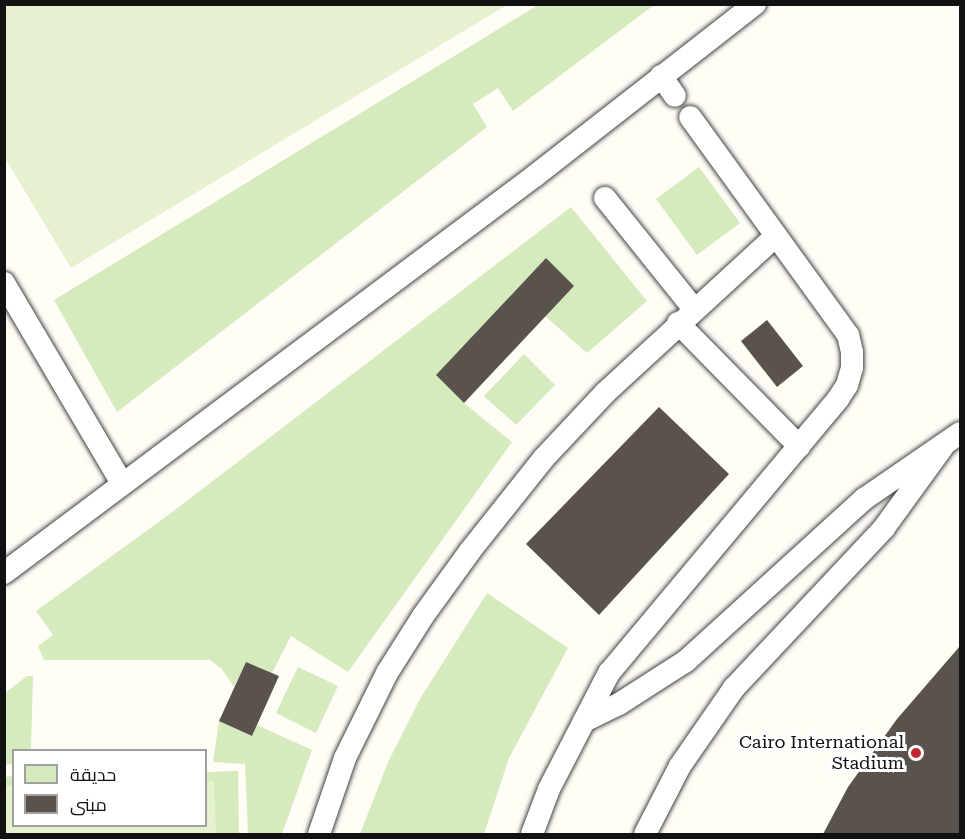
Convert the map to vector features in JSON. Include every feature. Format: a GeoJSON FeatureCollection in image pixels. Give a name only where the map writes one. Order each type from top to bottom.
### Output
{"type":"FeatureCollection","features":[{"type":"Feature","properties":{"kind":"lane"},"geometry":{"type":"LineString","coordinates":[[4,573],[527,182],[755,4]]}},
{"type":"Feature","properties":{"kind":"lane"},"geometry":{"type":"LineString","coordinates":[[661,76],[675,96]]}},
{"type":"Feature","properties":{"kind":"lane"},"geometry":{"type":"LineString","coordinates":[[532,834],[549,789],[609,673],[799,446],[847,385],[852,352],[848,335],[690,117]]}},
{"type":"Feature","properties":{"kind":"lane"},"geometry":{"type":"LineString","coordinates":[[604,198],[686,316],[799,446]]}},
{"type":"Feature","properties":{"kind":"lane"},"geometry":{"type":"LineString","coordinates":[[319,834],[345,758],[387,672],[423,616],[470,551],[544,458],[604,393],[776,236]]}},
{"type":"Feature","properties":{"kind":"lane"},"geometry":{"type":"LineString","coordinates":[[4,283],[122,483]]}},
{"type":"Feature","properties":{"kind":"lane"},"geometry":{"type":"LineString","coordinates":[[584,721],[619,704],[686,661],[864,499],[952,439]]}},
{"type":"Feature","properties":{"kind":"lane"},"geometry":{"type":"LineString","coordinates":[[645,834],[680,766],[734,687],[884,528],[952,439]]}},
{"type":"Feature","properties":{"kind":"green space"},"geometry":{"type":"Polygon","coordinates":[[[5,4],[507,5],[71,268],[5,158],[5,4]]]}},
{"type":"Feature","properties":{"kind":"green space"},"geometry":{"type":"Polygon","coordinates":[[[538,5],[654,5],[513,111],[498,88],[473,104],[487,127],[117,412],[54,300],[538,5]]]}},
{"type":"Feature","properties":{"kind":"green space"},"geometry":{"type":"Polygon","coordinates":[[[699,167],[740,223],[697,255],[656,199],[699,167]]]}},
{"type":"Feature","properties":{"kind":"green space"},"geometry":{"type":"Polygon","coordinates":[[[571,207],[647,301],[587,353],[545,316],[574,286],[545,259],[436,375],[464,403],[512,442],[348,672],[291,636],[272,673],[246,662],[234,687],[222,669],[210,660],[44,660],[38,646],[53,635],[36,611],[167,516],[571,207]]]}},
{"type":"Feature","properties":{"kind":"green space"},"geometry":{"type":"Polygon","coordinates":[[[524,354],[555,385],[516,425],[484,396],[524,354]]]}},
{"type":"Feature","properties":{"kind":"green space"},"geometry":{"type":"Polygon","coordinates":[[[487,593],[568,648],[509,758],[484,834],[360,834],[388,762],[421,697],[487,593]]]}},
{"type":"Feature","properties":{"kind":"green space"},"geometry":{"type":"Polygon","coordinates":[[[298,667],[338,686],[316,733],[276,713],[298,667]]]}},
{"type":"Feature","properties":{"kind":"green space"},"geometry":{"type":"Polygon","coordinates":[[[27,676],[33,676],[31,749],[12,749],[12,764],[5,765],[5,693],[27,676]]]}},
{"type":"Feature","properties":{"kind":"green space"},"geometry":{"type":"Polygon","coordinates":[[[219,721],[252,736],[257,725],[312,750],[282,834],[248,834],[245,764],[213,762],[219,721]]]}},
{"type":"Feature","properties":{"kind":"green space"},"geometry":{"type":"Polygon","coordinates":[[[238,771],[239,834],[5,834],[4,777],[12,776],[12,827],[207,827],[207,772],[238,771]]]}},
{"type":"Feature","properties":{"kind":"green space"},"geometry":{"type":"Polygon","coordinates":[[[214,781],[216,834],[5,834],[5,786],[12,786],[12,827],[207,827],[207,782],[214,781]]]}},
{"type":"Feature","properties":{"kind":"building"},"geometry":{"type":"Polygon","coordinates":[[[546,258],[574,286],[464,403],[436,375],[546,258]]]}},
{"type":"Feature","properties":{"kind":"building"},"geometry":{"type":"Polygon","coordinates":[[[767,320],[803,366],[777,387],[741,341],[767,320]]]}},
{"type":"Feature","properties":{"kind":"building"},"geometry":{"type":"Polygon","coordinates":[[[659,407],[729,474],[599,615],[526,544],[659,407]]]}},
{"type":"Feature","properties":{"kind":"building","name":"Cairo International Stadium"},"geometry":{"type":"Polygon","coordinates":[[[960,646],[960,834],[823,834],[848,787],[897,719],[960,646]]]}},
{"type":"Feature","properties":{"kind":"building"},"geometry":{"type":"Polygon","coordinates":[[[246,662],[279,676],[252,736],[219,721],[246,662]]]}},
{"type":"Feature","properties":{"kind":"place","name":"Cairo International Stadium"},"geometry":{"type":"Point","coordinates":[916,753]}}]}
